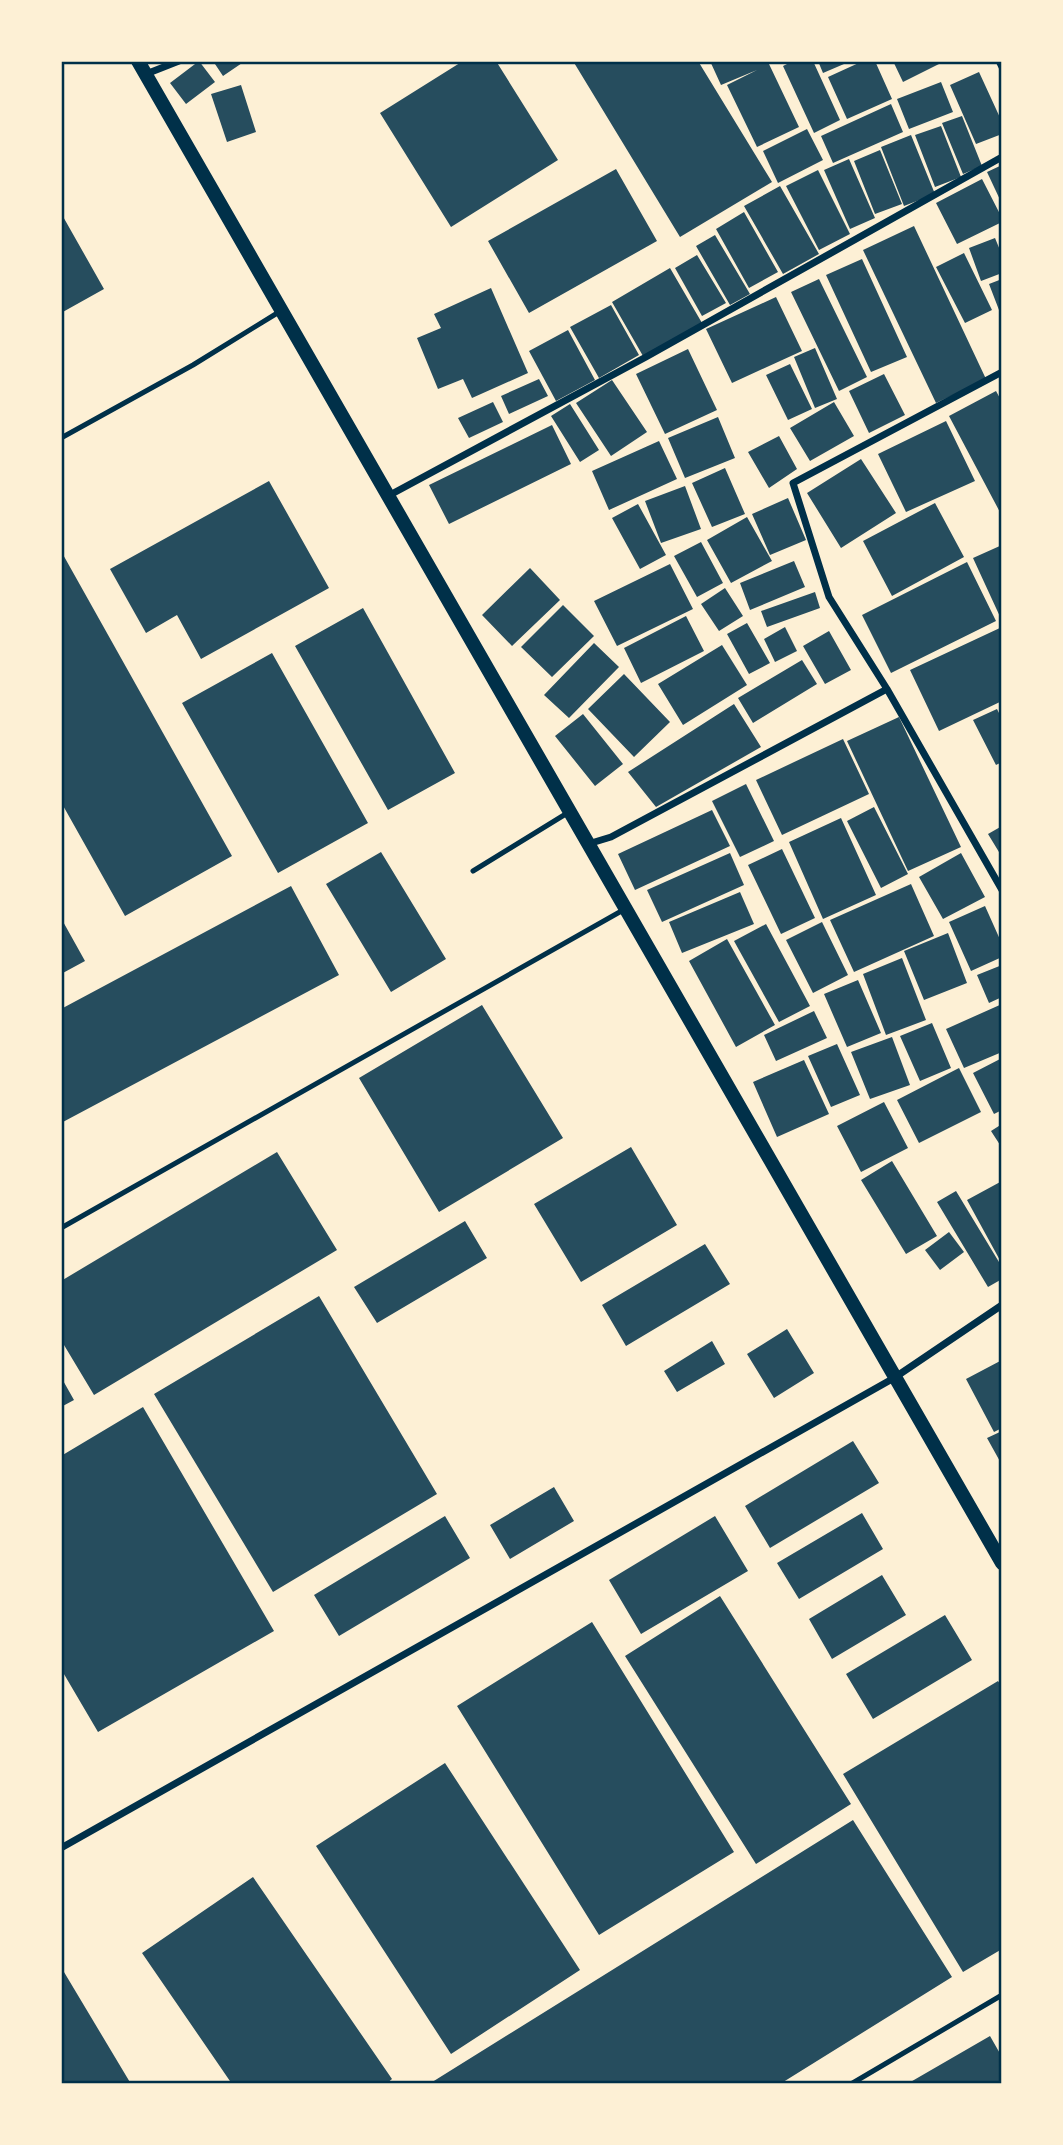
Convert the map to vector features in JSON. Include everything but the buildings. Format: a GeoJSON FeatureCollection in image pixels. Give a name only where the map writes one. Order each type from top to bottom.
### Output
{"type":"FeatureCollection","features":[{"type":"Feature","properties":{"kind":"main road"},"geometry":{"type":"LineString","coordinates":[[138,61],[1002,1563]]}},
{"type":"Feature","properties":{"kind":"street"},"geometry":{"type":"LineString","coordinates":[[146,75],[179,61]]}},
{"type":"Feature","properties":{"kind":"street"},"geometry":{"type":"LineString","coordinates":[[999,61],[1002,67]]}},
{"type":"Feature","properties":{"kind":"street"},"geometry":{"type":"LineString","coordinates":[[388,496],[646,357],[1002,157]]}},
{"type":"Feature","properties":{"kind":"street"},"geometry":{"type":"LineString","coordinates":[[1002,372],[793,483],[829,597],[887,689],[1002,890]]}},
{"type":"Feature","properties":{"kind":"street"},"geometry":{"type":"LineString","coordinates":[[588,844],[611,836],[887,689]]}},
{"type":"Feature","properties":{"kind":"street"},"geometry":{"type":"LineString","coordinates":[[61,1848],[894,1378],[1002,1305]]}},
{"type":"Feature","properties":{"kind":"lane"},"geometry":{"type":"LineString","coordinates":[[61,438],[193,366],[281,311]]}},
{"type":"Feature","properties":{"kind":"lane"},"geometry":{"type":"LineString","coordinates":[[473,871],[569,812]]}},
{"type":"Feature","properties":{"kind":"lane"},"geometry":{"type":"LineString","coordinates":[[61,1227],[625,909]]}},
{"type":"Feature","properties":{"kind":"lane"},"geometry":{"type":"LineString","coordinates":[[851,2084],[1002,1995]]}}]}
